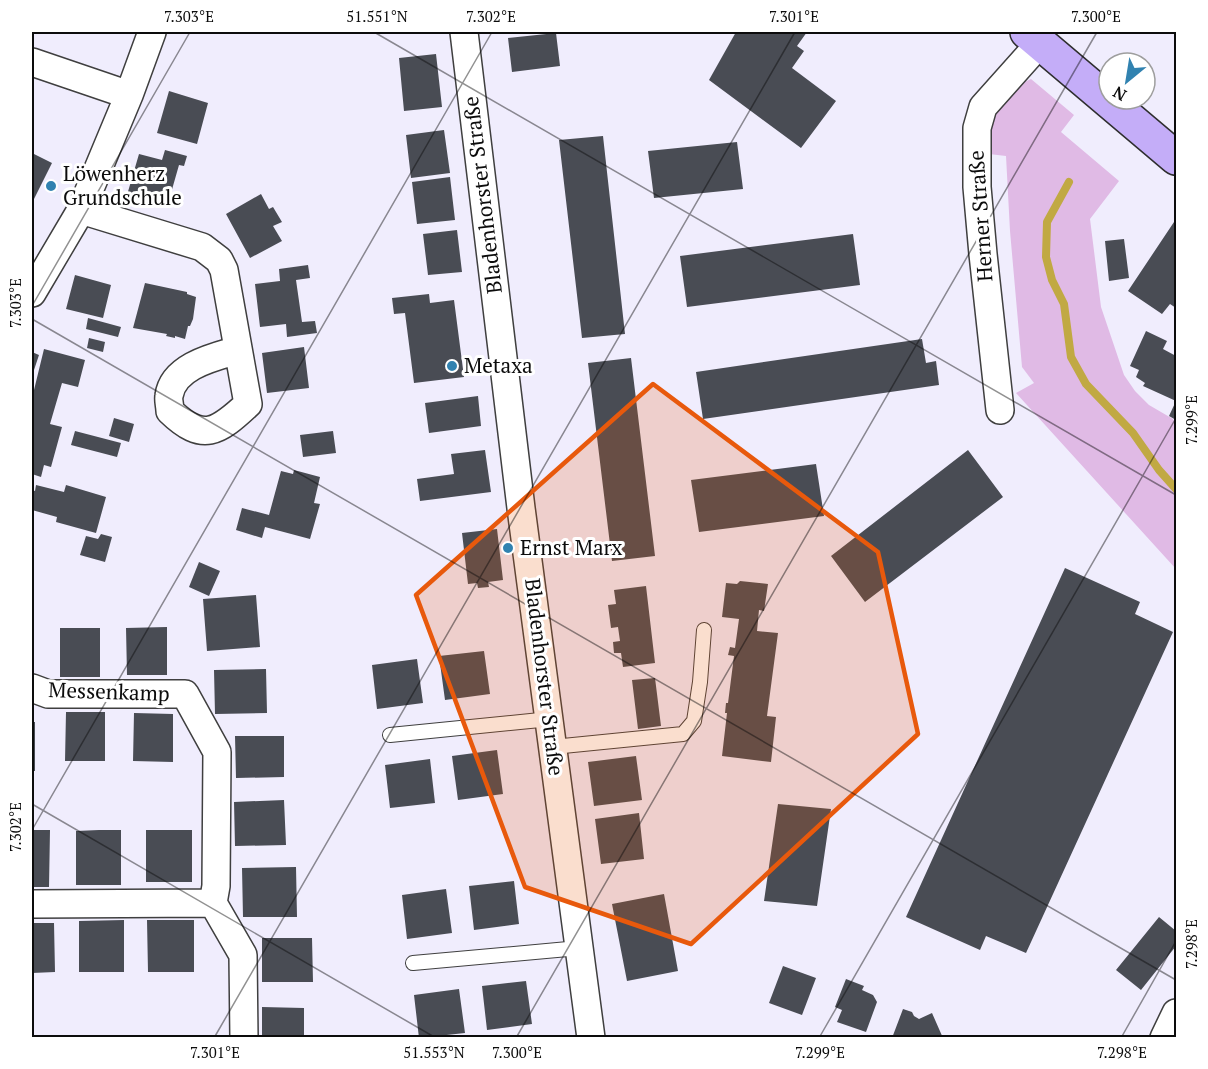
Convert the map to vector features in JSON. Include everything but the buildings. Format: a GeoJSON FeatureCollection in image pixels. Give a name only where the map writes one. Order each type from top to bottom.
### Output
{"type":"FeatureCollection","features":[{"type":"Feature","properties":{"kind":"main road","name":"Herner Straße"},"geometry":{"type":"LineString","coordinates":[[1034,37],[1176,158]]}},
{"type":"Feature","properties":{"kind":"street"},"geometry":{"type":"LineString","coordinates":[[32,292],[81,210],[129,95],[152,32]]}},
{"type":"Feature","properties":{"kind":"street","name":"Bladenhorster Straße"},"geometry":{"type":"LineString","coordinates":[[464,32],[520,496],[591,1038]]}},
{"type":"Feature","properties":{"kind":"street","name":"Herner Straße"},"geometry":{"type":"LineString","coordinates":[[1000,410],[977,187],[977,128],[983,107],[1034,37]]}},
{"type":"Feature","properties":{"kind":"street"},"geometry":{"type":"LineString","coordinates":[[32,62],[129,95]]}},
{"type":"Feature","properties":{"kind":"street"},"geometry":{"type":"LineString","coordinates":[[81,210],[202,247],[211,252],[219,260],[224,270],[238,350]]}},
{"type":"Feature","properties":{"kind":"street","name":"Messenkamp"},"geometry":{"type":"LineString","coordinates":[[32,688],[48,694],[185,694],[217,752],[216,886],[213,903]]}},
{"type":"Feature","properties":{"kind":"street"},"geometry":{"type":"LineString","coordinates":[[32,904],[213,903],[243,955],[244,1038]]}},
{"type":"Feature","properties":{"kind":"street"},"geometry":{"type":"LineString","coordinates":[[1164,1038],[1176,1013]]}},
{"type":"Feature","properties":{"kind":"lane"},"geometry":{"type":"LineString","coordinates":[[554,747],[683,734],[694,721],[704,630]]}},
{"type":"Feature","properties":{"kind":"lane"},"geometry":{"type":"LineString","coordinates":[[390,735],[550,719]]}},
{"type":"Feature","properties":{"kind":"lane"},"geometry":{"type":"LineString","coordinates":[[413,963],[579,948]]}},
{"type":"Feature","properties":{"kind":"highlighted area"},"geometry":{"type":"Polygon","coordinates":[[[653,384],[878,552],[918,734],[691,944],[525,887],[416,595],[653,384]]]}},
{"type":"Feature","properties":{"kind":"shaded area"},"geometry":{"type":"Polygon","coordinates":[[[1031,79],[1074,115],[1061,132],[1119,181],[1090,219],[1101,307],[1124,375],[1149,405],[1176,423],[1176,569],[1016,393],[1034,383],[1022,367],[1006,156],[989,154],[989,139],[992,122],[1000,106],[1017,87],[1031,79]]]}},
{"type":"Feature","properties":{"kind":"waterway"},"geometry":{"type":"LineString","coordinates":[[1069,182],[1047,222],[1046,257],[1052,280],[1064,304],[1071,357],[1086,384],[1133,433],[1159,470],[1176,489]]}},
{"type":"Feature","properties":{"kind":"place","name":"Löwenherz Grundschule"},"geometry":{"type":"Point","coordinates":[51,186]}},
{"type":"Feature","properties":{"kind":"place","name":"Metaxa"},"geometry":{"type":"Point","coordinates":[452,366]}},
{"type":"Feature","properties":{"kind":"place","name":"Ernst Marx"},"geometry":{"type":"Point","coordinates":[508,548]}}]}
